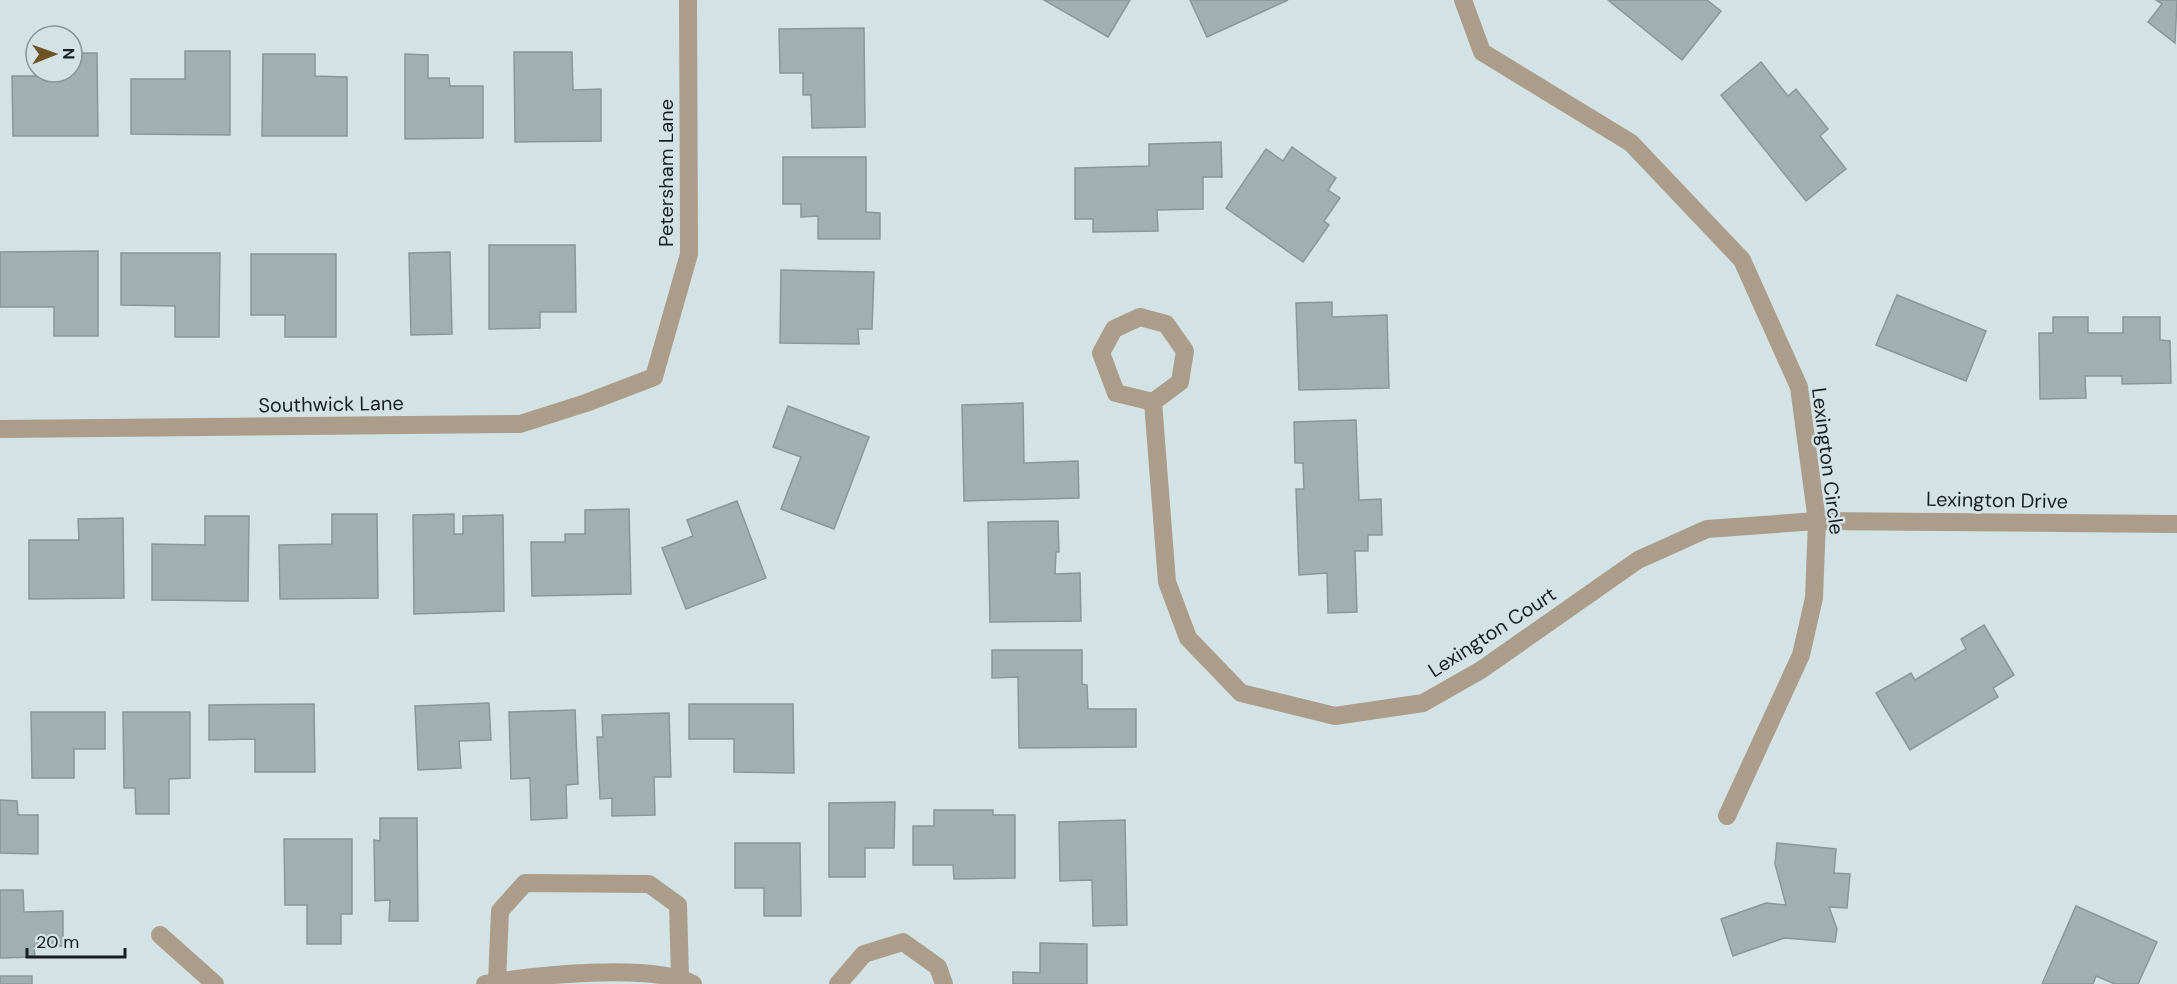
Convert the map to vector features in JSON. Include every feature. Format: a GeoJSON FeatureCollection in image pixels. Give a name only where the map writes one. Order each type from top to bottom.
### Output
{"type":"FeatureCollection","features":[{"type":"Feature","properties":{"kind":"street","name":"Petersham Lane"},"geometry":{"type":"LineString","coordinates":[[654,377],[689,254],[688,0]]}},
{"type":"Feature","properties":{"kind":"street","name":"Lexington Circle"},"geometry":{"type":"LineString","coordinates":[[1463,0],[1482,52],[1631,142],[1742,260],[1798,387],[1817,521],[1814,598],[1801,655],[1727,816]]}},
{"type":"Feature","properties":{"kind":"street"},"geometry":{"type":"LineString","coordinates":[[1140,317],[1166,324],[1185,351],[1180,382],[1153,402],[1116,393],[1101,353],[1114,329],[1140,317]]}},
{"type":"Feature","properties":{"kind":"street","name":"Southwick Lane"},"geometry":{"type":"LineString","coordinates":[[0,429],[520,424],[586,404],[654,377]]}},
{"type":"Feature","properties":{"kind":"street","name":"Lexington Court"},"geometry":{"type":"LineString","coordinates":[[1153,402],[1167,582],[1188,638],[1241,693],[1335,716],[1423,703],[1481,670],[1638,560],[1707,529],[1817,521]]}},
{"type":"Feature","properties":{"kind":"street","name":"Lexington Drive"},"geometry":{"type":"LineString","coordinates":[[1817,521],[2177,524]]}},
{"type":"Feature","properties":{"kind":"street"},"geometry":{"type":"LineString","coordinates":[[525,883],[649,884],[678,905],[687,981],[601,971],[491,983],[500,911],[525,883]]}},
{"type":"Feature","properties":{"kind":"street"},"geometry":{"type":"LineString","coordinates":[[160,935],[215,984]]}},
{"type":"Feature","properties":{"kind":"street"},"geometry":{"type":"LineString","coordinates":[[838,984],[864,954],[903,942],[938,968],[944,984]]}},
{"type":"Feature","properties":{"kind":"building"},"geometry":{"type":"Polygon","coordinates":[[[1044,0],[1130,0],[1108,37],[1044,0]]]}},
{"type":"Feature","properties":{"kind":"building"},"geometry":{"type":"Polygon","coordinates":[[[1190,0],[1288,0],[1207,37],[1190,0]]]}},
{"type":"Feature","properties":{"kind":"building"},"geometry":{"type":"Polygon","coordinates":[[[1608,0],[1707,0],[1721,11],[1682,60],[1608,0]]]}},
{"type":"Feature","properties":{"kind":"building"},"geometry":{"type":"Polygon","coordinates":[[[2156,0],[2177,0],[2175,43],[2148,22],[2162,4],[2156,0]]]}},
{"type":"Feature","properties":{"kind":"building"},"geometry":{"type":"Polygon","coordinates":[[[864,28],[865,127],[812,128],[811,95],[803,95],[803,73],[780,73],[779,29],[864,28]]]}},
{"type":"Feature","properties":{"kind":"building"},"geometry":{"type":"Polygon","coordinates":[[[185,51],[230,51],[230,135],[131,134],[131,79],[185,79],[185,51]]]}},
{"type":"Feature","properties":{"kind":"building"},"geometry":{"type":"Polygon","coordinates":[[[514,52],[572,52],[573,90],[601,89],[601,141],[515,142],[514,52]]]}},
{"type":"Feature","properties":{"kind":"building"},"geometry":{"type":"Polygon","coordinates":[[[84,53],[97,53],[98,136],[13,136],[12,76],[24,76],[24,84],[84,84],[84,53]]]}},
{"type":"Feature","properties":{"kind":"building"},"geometry":{"type":"Polygon","coordinates":[[[263,54],[315,54],[315,76],[347,77],[347,136],[262,136],[263,54]]]}},
{"type":"Feature","properties":{"kind":"building"},"geometry":{"type":"Polygon","coordinates":[[[405,54],[428,55],[428,78],[449,78],[450,86],[483,86],[483,138],[405,139],[405,54]]]}},
{"type":"Feature","properties":{"kind":"building"},"geometry":{"type":"Polygon","coordinates":[[[1761,62],[1788,96],[1796,89],[1828,129],[1820,136],[1846,169],[1806,201],[1721,95],[1761,62]]]}},
{"type":"Feature","properties":{"kind":"building"},"geometry":{"type":"Polygon","coordinates":[[[1221,142],[1222,177],[1203,177],[1203,209],[1157,210],[1158,231],[1093,232],[1093,219],[1075,219],[1075,168],[1149,166],[1149,144],[1221,142]]]}},
{"type":"Feature","properties":{"kind":"building"},"geometry":{"type":"Polygon","coordinates":[[[1292,147],[1336,178],[1328,190],[1340,198],[1324,221],[1329,225],[1303,262],[1226,208],[1266,149],[1283,161],[1292,147]]]}},
{"type":"Feature","properties":{"kind":"building"},"geometry":{"type":"Polygon","coordinates":[[[783,157],[866,157],[866,212],[880,213],[880,239],[818,239],[818,216],[801,217],[801,204],[783,204],[783,157]]]}},
{"type":"Feature","properties":{"kind":"building"},"geometry":{"type":"Polygon","coordinates":[[[489,245],[575,245],[576,312],[540,312],[540,328],[489,329],[489,245]]]}},
{"type":"Feature","properties":{"kind":"building"},"geometry":{"type":"Polygon","coordinates":[[[98,251],[98,336],[54,336],[54,307],[0,307],[0,252],[98,251]]]}},
{"type":"Feature","properties":{"kind":"building"},"geometry":{"type":"Polygon","coordinates":[[[450,252],[452,334],[411,335],[409,253],[450,252]]]}},
{"type":"Feature","properties":{"kind":"building"},"geometry":{"type":"Polygon","coordinates":[[[121,253],[220,253],[219,337],[175,337],[175,306],[121,305],[121,253]]]}},
{"type":"Feature","properties":{"kind":"building"},"geometry":{"type":"Polygon","coordinates":[[[251,254],[336,254],[336,337],[285,337],[285,315],[251,315],[251,254]]]}},
{"type":"Feature","properties":{"kind":"building"},"geometry":{"type":"Polygon","coordinates":[[[781,270],[874,272],[872,329],[858,329],[859,344],[780,343],[781,270]]]}},
{"type":"Feature","properties":{"kind":"building"},"geometry":{"type":"Polygon","coordinates":[[[1897,295],[1986,331],[1966,381],[1876,345],[1897,295]]]}},
{"type":"Feature","properties":{"kind":"building"},"geometry":{"type":"Polygon","coordinates":[[[1332,302],[1332,317],[1387,315],[1389,388],[1299,390],[1296,303],[1332,302]]]}},
{"type":"Feature","properties":{"kind":"building"},"geometry":{"type":"Polygon","coordinates":[[[2053,317],[2088,317],[2088,333],[2123,333],[2123,317],[2160,317],[2160,340],[2170,341],[2171,383],[2122,384],[2122,376],[2085,376],[2086,398],[2040,399],[2039,333],[2053,333],[2053,317]]]}},
{"type":"Feature","properties":{"kind":"building"},"geometry":{"type":"Polygon","coordinates":[[[1023,403],[1024,463],[1078,461],[1079,498],[964,501],[962,405],[1023,403]]]}},
{"type":"Feature","properties":{"kind":"building"},"geometry":{"type":"Polygon","coordinates":[[[788,406],[869,437],[834,529],[781,509],[801,457],[773,447],[788,406]]]}},
{"type":"Feature","properties":{"kind":"building"},"geometry":{"type":"Polygon","coordinates":[[[1356,420],[1359,500],[1381,499],[1382,535],[1368,535],[1368,551],[1355,551],[1357,612],[1328,613],[1327,573],[1299,575],[1296,489],[1304,489],[1303,463],[1295,463],[1294,422],[1356,420]]]}},
{"type":"Feature","properties":{"kind":"building"},"geometry":{"type":"Polygon","coordinates":[[[737,501],[766,578],[686,609],[662,548],[693,536],[687,520],[737,501]]]}},
{"type":"Feature","properties":{"kind":"building"},"geometry":{"type":"Polygon","coordinates":[[[629,509],[631,594],[532,596],[531,542],[565,542],[565,534],[585,534],[585,510],[629,509]]]}},
{"type":"Feature","properties":{"kind":"building"},"geometry":{"type":"Polygon","coordinates":[[[332,514],[377,514],[378,598],[280,599],[279,545],[332,544],[332,514]]]}},
{"type":"Feature","properties":{"kind":"building"},"geometry":{"type":"Polygon","coordinates":[[[454,514],[454,534],[463,534],[463,516],[503,515],[504,611],[414,614],[413,515],[454,514]]]}},
{"type":"Feature","properties":{"kind":"building"},"geometry":{"type":"Polygon","coordinates":[[[205,516],[249,516],[248,601],[152,600],[152,544],[205,545],[205,516]]]}},
{"type":"Feature","properties":{"kind":"building"},"geometry":{"type":"Polygon","coordinates":[[[123,518],[124,598],[29,599],[29,540],[79,540],[78,519],[123,518]]]}},
{"type":"Feature","properties":{"kind":"building"},"geometry":{"type":"Polygon","coordinates":[[[1058,521],[1059,552],[1056,552],[1055,574],[1080,573],[1081,621],[990,622],[988,522],[1058,521]]]}},
{"type":"Feature","properties":{"kind":"building"},"geometry":{"type":"Polygon","coordinates":[[[1984,625],[2014,675],[1993,688],[1998,697],[1910,750],[1876,693],[1911,673],[1915,680],[1966,649],[1961,639],[1984,625]]]}},
{"type":"Feature","properties":{"kind":"building"},"geometry":{"type":"Polygon","coordinates":[[[992,650],[1082,650],[1082,684],[1087,685],[1088,709],[1136,709],[1136,747],[1019,748],[1018,677],[992,678],[992,650]]]}},
{"type":"Feature","properties":{"kind":"building"},"geometry":{"type":"Polygon","coordinates":[[[489,703],[491,740],[459,741],[461,768],[418,770],[415,706],[489,703]]]}},
{"type":"Feature","properties":{"kind":"building"},"geometry":{"type":"Polygon","coordinates":[[[314,704],[315,772],[255,772],[255,739],[209,740],[209,705],[314,704]]]}},
{"type":"Feature","properties":{"kind":"building"},"geometry":{"type":"Polygon","coordinates":[[[689,704],[793,704],[794,773],[734,772],[734,739],[689,739],[689,704]]]}},
{"type":"Feature","properties":{"kind":"building"},"geometry":{"type":"Polygon","coordinates":[[[575,710],[578,784],[566,785],[567,818],[531,820],[530,778],[511,779],[509,712],[575,710]]]}},
{"type":"Feature","properties":{"kind":"building"},"geometry":{"type":"Polygon","coordinates":[[[31,712],[105,712],[105,749],[74,749],[74,778],[32,778],[31,712]]]}},
{"type":"Feature","properties":{"kind":"building"},"geometry":{"type":"Polygon","coordinates":[[[123,712],[190,712],[190,778],[169,779],[169,814],[136,814],[135,788],[124,788],[123,712]]]}},
{"type":"Feature","properties":{"kind":"building"},"geometry":{"type":"Polygon","coordinates":[[[669,713],[671,777],[654,777],[655,815],[612,816],[612,798],[600,799],[597,737],[603,737],[602,715],[669,713]]]}},
{"type":"Feature","properties":{"kind":"building"},"geometry":{"type":"Polygon","coordinates":[[[0,800],[17,801],[18,815],[38,815],[38,854],[0,853],[0,800]]]}},
{"type":"Feature","properties":{"kind":"building"},"geometry":{"type":"Polygon","coordinates":[[[895,802],[894,848],[865,848],[865,877],[829,877],[829,803],[895,802]]]}},
{"type":"Feature","properties":{"kind":"building"},"geometry":{"type":"Polygon","coordinates":[[[934,810],[993,810],[993,815],[1015,815],[1015,878],[954,879],[953,865],[913,865],[913,826],[934,826],[934,810]]]}},
{"type":"Feature","properties":{"kind":"building"},"geometry":{"type":"Polygon","coordinates":[[[380,818],[417,818],[418,921],[389,921],[390,900],[375,901],[374,840],[380,841],[380,818]]]}},
{"type":"Feature","properties":{"kind":"building"},"geometry":{"type":"Polygon","coordinates":[[[1125,820],[1127,925],[1093,926],[1092,880],[1060,881],[1059,822],[1125,820]]]}},
{"type":"Feature","properties":{"kind":"building"},"geometry":{"type":"Polygon","coordinates":[[[284,839],[352,839],[352,914],[341,914],[341,944],[307,944],[307,905],[285,905],[284,839]]]}},
{"type":"Feature","properties":{"kind":"building"},"geometry":{"type":"Polygon","coordinates":[[[735,843],[800,843],[801,916],[764,916],[764,888],[735,888],[735,843]]]}},
{"type":"Feature","properties":{"kind":"building"},"geometry":{"type":"Polygon","coordinates":[[[1777,843],[1836,849],[1834,873],[1850,874],[1847,908],[1829,907],[1837,929],[1835,942],[1784,938],[1733,956],[1721,919],[1766,903],[1786,905],[1775,864],[1777,843]]]}},
{"type":"Feature","properties":{"kind":"building"},"geometry":{"type":"Polygon","coordinates":[[[0,890],[23,890],[24,912],[63,911],[63,946],[34,946],[35,957],[0,958],[0,890]]]}},
{"type":"Feature","properties":{"kind":"building"},"geometry":{"type":"Polygon","coordinates":[[[2076,906],[2157,942],[2138,984],[2115,984],[2096,976],[2093,984],[2042,984],[2076,906]]]}},
{"type":"Feature","properties":{"kind":"building"},"geometry":{"type":"Polygon","coordinates":[[[1040,943],[1087,944],[1087,984],[1013,984],[1013,972],[1040,973],[1040,943]]]}},
{"type":"Feature","properties":{"kind":"building"},"geometry":{"type":"Polygon","coordinates":[[[0,976],[32,976],[32,984],[0,984],[0,976]]]}}]}
